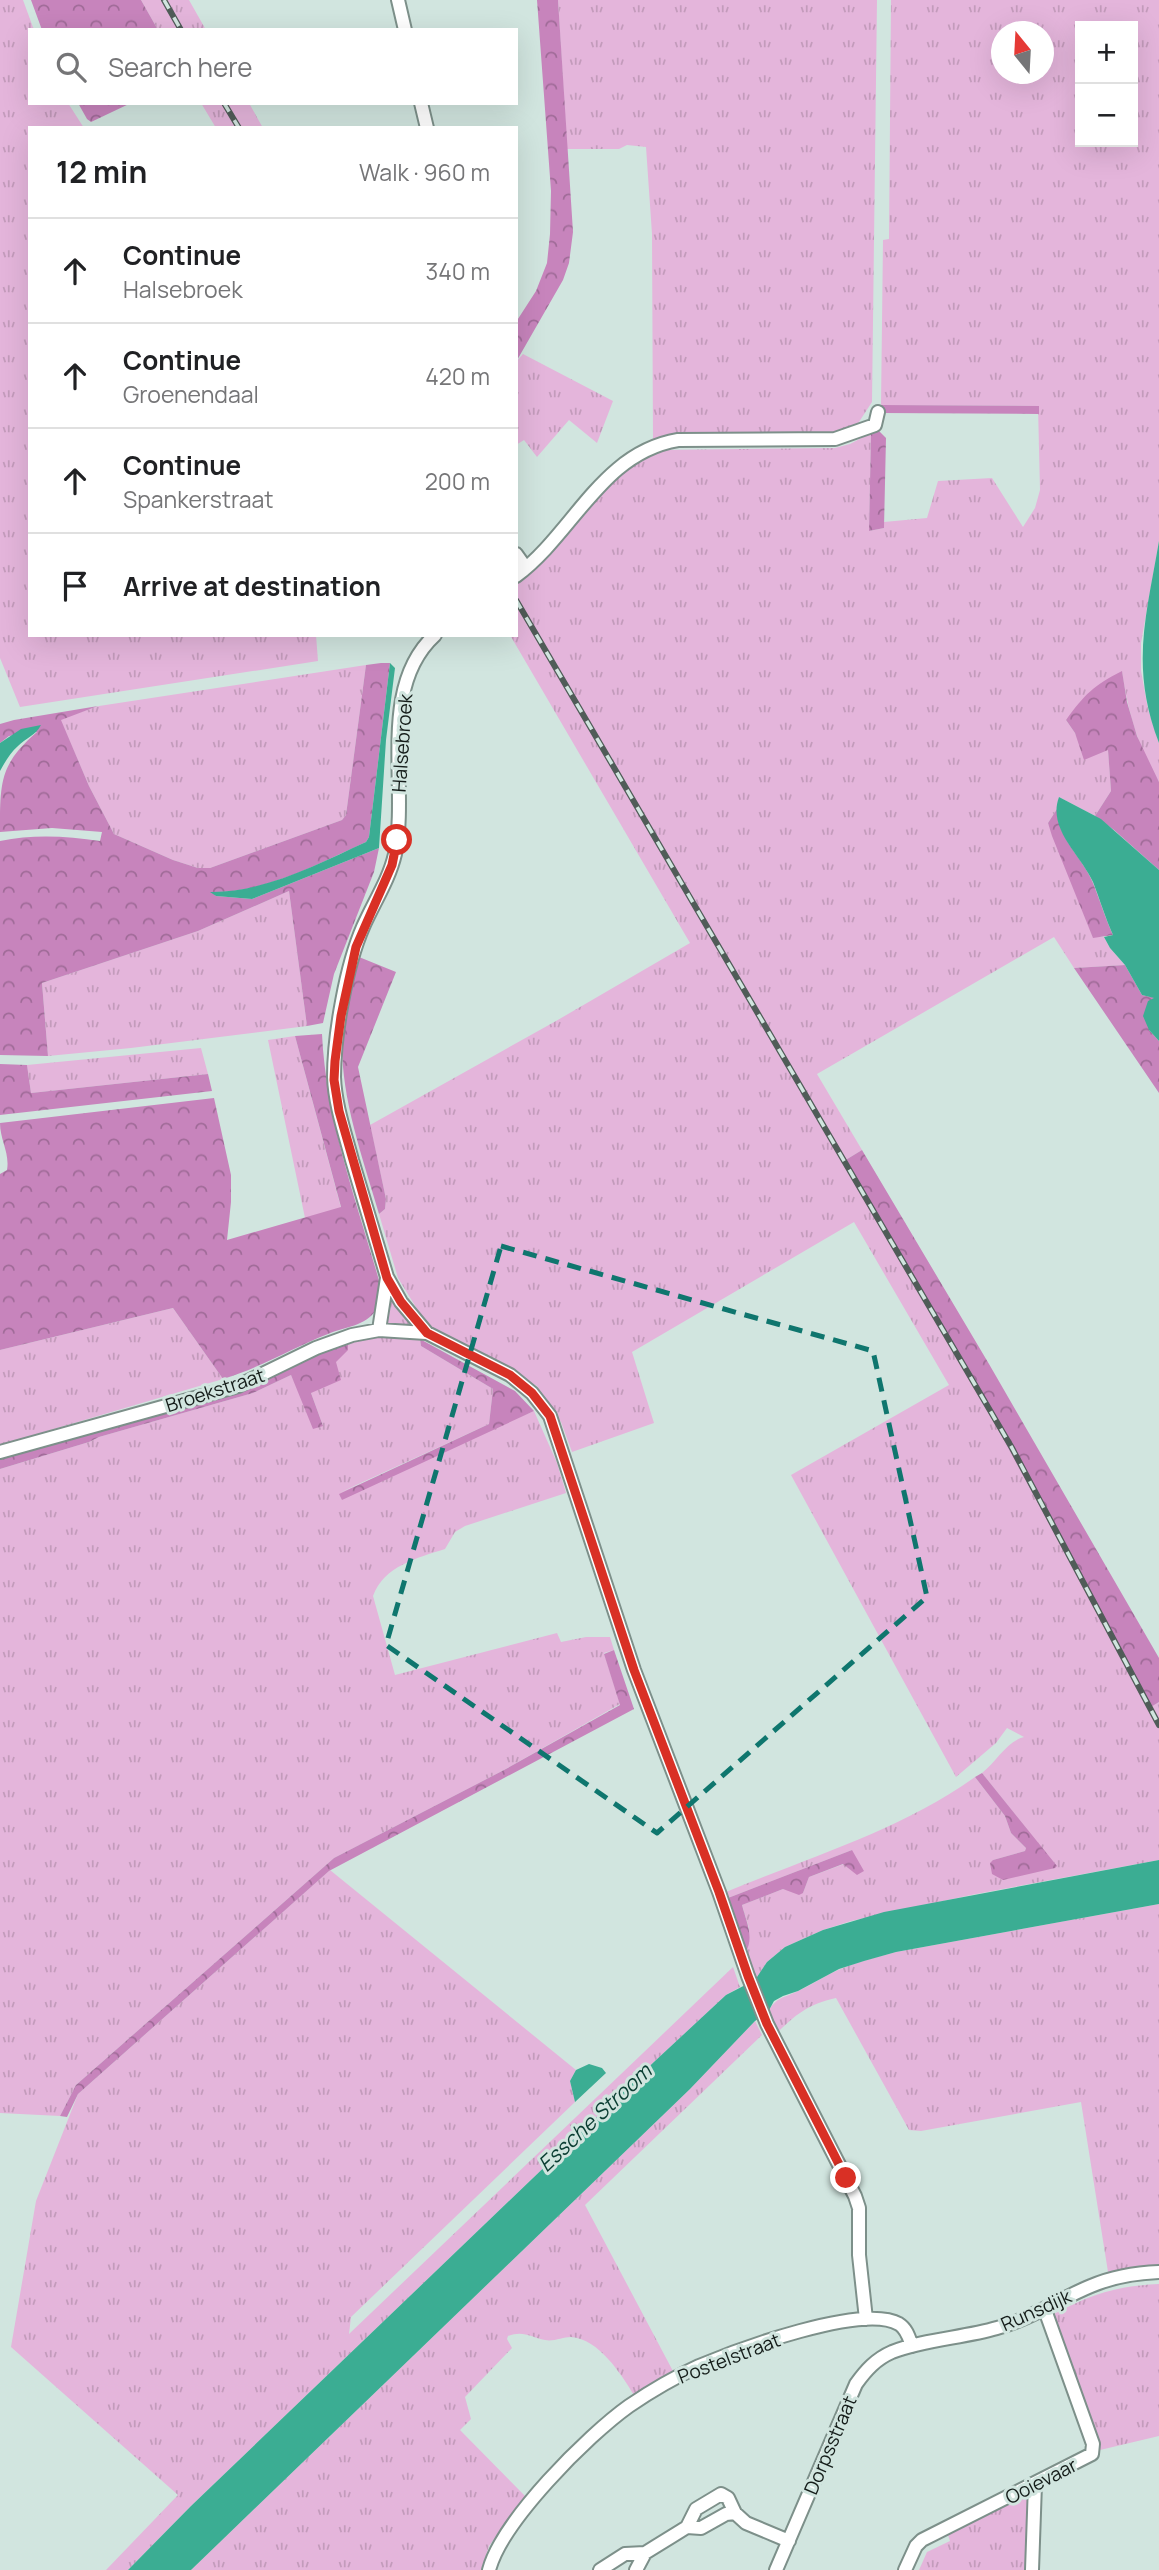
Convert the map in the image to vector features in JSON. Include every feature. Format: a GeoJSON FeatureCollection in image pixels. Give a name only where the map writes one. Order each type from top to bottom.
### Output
{"type":"FeatureCollection","features":[{"type":"Feature","properties":{"kind":"street"},"geometry":{"type":"LineString","coordinates":[[398,0],[405,28]]}},
{"type":"Feature","properties":{"kind":"street"},"geometry":{"type":"LineString","coordinates":[[421,105],[427,126]]}},
{"type":"Feature","properties":{"kind":"street"},"geometry":{"type":"LineString","coordinates":[[521,572],[627,460],[658,444],[678,440],[835,439],[875,425],[878,412]]}},
{"type":"Feature","properties":{"kind":"street","name":"Halsebroek"},"geometry":{"type":"LineString","coordinates":[[427,1333],[401,1302],[387,1278],[339,1111],[334,1080],[335,1048],[356,947],[383,887],[395,852],[399,729],[410,667],[422,647],[433,637]]}},
{"type":"Feature","properties":{"kind":"street"},"geometry":{"type":"LineString","coordinates":[[379,1330],[387,1278]]}},
{"type":"Feature","properties":{"kind":"street","name":"Broekstraat"},"geometry":{"type":"LineString","coordinates":[[0,1452],[238,1386],[316,1348],[352,1335],[379,1330],[427,1333]]}},
{"type":"Feature","properties":{"kind":"street"},"geometry":{"type":"LineString","coordinates":[[427,1333],[510,1375],[532,1393],[550,1416],[634,1670],[719,1892],[748,1976],[766,2020],[855,2196],[859,2208],[859,2255],[866,2319]]}},
{"type":"Feature","properties":{"kind":"street","name":"Runsdijk"},"geometry":{"type":"LineString","coordinates":[[912,2346],[997,2329],[1045,2310],[1100,2282],[1159,2272]]}},
{"type":"Feature","properties":{"kind":"street","name":"Ooievaar"},"geometry":{"type":"LineString","coordinates":[[905,2570],[916,2546],[922,2540],[1087,2458],[1094,2449],[1045,2310]]}},
{"type":"Feature","properties":{"kind":"street","name":"Postelstraat"},"geometry":{"type":"LineString","coordinates":[[489,2570],[502,2539],[557,2472],[595,2432],[667,2382],[720,2358],[834,2323],[866,2319],[890,2321],[901,2325],[912,2346]]}},
{"type":"Feature","properties":{"kind":"street","name":"Dorpsstraat"},"geometry":{"type":"LineString","coordinates":[[776,2570],[856,2384],[877,2361],[912,2346]]}},
{"type":"Feature","properties":{"kind":"street"},"geometry":{"type":"LineString","coordinates":[[1032,2570],[1035,2484]]}},
{"type":"Feature","properties":{"kind":"street"},"geometry":{"type":"LineString","coordinates":[[600,2570],[625,2554],[645,2553],[687,2527],[695,2509],[721,2494],[728,2498],[735,2513],[746,2523],[789,2541]]}},
{"type":"Feature","properties":{"kind":"street"},"geometry":{"type":"LineString","coordinates":[[687,2527],[701,2529],[726,2514],[735,2513]]}},
{"type":"Feature","properties":{"kind":"street"},"geometry":{"type":"LineString","coordinates":[[636,2570],[645,2553]]}},
{"type":"Feature","properties":{"kind":"highlighted area"},"geometry":{"type":"Polygon","coordinates":[[[501,1246],[873,1351],[927,1597],[657,1833],[386,1645],[501,1246]]]}},
{"type":"Feature","properties":{"kind":"green space"},"geometry":{"type":"Polygon","coordinates":[[[0,0],[23,0],[33,28],[28,28],[28,105],[69,105],[83,126],[28,126],[28,637],[316,637],[318,661],[20,707],[0,658],[0,0]]]}},
{"type":"Feature","properties":{"kind":"green space"},"geometry":{"type":"Polygon","coordinates":[[[31,0],[141,0],[157,28],[41,28],[31,0]]]}},
{"type":"Feature","properties":{"kind":"green space"},"geometry":{"type":"Polygon","coordinates":[[[141,0],[189,0],[205,28],[157,28],[141,0]]]}},
{"type":"Feature","properties":{"kind":"green space"},"geometry":{"type":"Polygon","coordinates":[[[537,0],[558,0],[573,232],[569,263],[563,280],[518,359],[518,319],[536,291],[547,263],[551,191],[537,0]]]}},
{"type":"Feature","properties":{"kind":"green space"},"geometry":{"type":"Polygon","coordinates":[[[558,0],[877,0],[872,402],[857,425],[836,435],[653,441],[652,234],[646,147],[627,145],[619,149],[567,149],[558,0]]]}},
{"type":"Feature","properties":{"kind":"green space"},"geometry":{"type":"Polygon","coordinates":[[[891,0],[1159,0],[1159,541],[1141,643],[1141,671],[1148,709],[1159,743],[1159,782],[1135,729],[1122,672],[1066,720],[1081,747],[1108,749],[1111,791],[1095,816],[1059,797],[1057,809],[1048,823],[1093,937],[1104,937],[1125,965],[1074,968],[1054,937],[817,1074],[862,1150],[844,1161],[1000,1433],[1149,1707],[1159,1702],[1159,1860],[971,1895],[851,1921],[785,1947],[767,1962],[755,1980],[745,1953],[749,1928],[742,1905],[783,1889],[803,1893],[809,1877],[844,1864],[851,1870],[852,1850],[728,1898],[726,1892],[886,1827],[946,1796],[975,1777],[1005,1816],[1011,1833],[1026,1848],[1025,1851],[993,1860],[1056,1866],[982,1773],[1007,1747],[1024,1737],[1007,1728],[996,1743],[956,1777],[791,1475],[949,1385],[854,1222],[632,1352],[654,1423],[572,1452],[561,1422],[537,1386],[433,1328],[422,1317],[398,1278],[379,1214],[385,1209],[386,1199],[370,1125],[690,943],[511,637],[518,637],[518,579],[628,465],[663,450],[835,448],[871,433],[869,531],[884,528],[884,522],[927,518],[938,481],[992,478],[1023,527],[1035,508],[1040,490],[1038,406],[881,405],[883,240],[889,239],[891,0]]]}},
{"type":"Feature","properties":{"kind":"green space"},"geometry":{"type":"Polygon","coordinates":[[[79,105],[127,105],[91,122],[79,105]]]}},
{"type":"Feature","properties":{"kind":"green space"},"geometry":{"type":"Polygon","coordinates":[[[202,105],[250,105],[262,126],[215,126],[202,105]]]}},
{"type":"Feature","properties":{"kind":"green space"},"geometry":{"type":"Polygon","coordinates":[[[523,354],[613,401],[597,443],[569,420],[537,457],[524,440],[518,444],[518,360],[523,354]]]}},
{"type":"Feature","properties":{"kind":"green space"},"geometry":{"type":"Polygon","coordinates":[[[881,405],[1039,406],[1039,414],[881,413],[881,405]]]}},
{"type":"Feature","properties":{"kind":"green space"},"geometry":{"type":"Polygon","coordinates":[[[878,430],[886,438],[884,528],[869,531],[871,433],[878,430]]]}},
{"type":"Feature","properties":{"kind":"green space"},"geometry":{"type":"Polygon","coordinates":[[[390,663],[369,837],[366,842],[291,876],[252,888],[212,892],[216,896],[252,899],[379,848],[374,872],[334,974],[323,1023],[307,1026],[289,891],[198,931],[42,983],[48,1056],[0,1055],[0,841],[50,836],[100,841],[102,832],[52,828],[0,832],[2,786],[9,764],[37,732],[9,736],[0,743],[0,724],[98,706],[61,720],[89,786],[114,834],[173,860],[198,868],[210,868],[342,820],[346,815],[366,665],[390,663]]]}},
{"type":"Feature","properties":{"kind":"green space"},"geometry":{"type":"Polygon","coordinates":[[[366,665],[346,815],[342,820],[210,868],[198,868],[173,860],[114,834],[89,786],[60,719],[99,706],[366,665]]]}},
{"type":"Feature","properties":{"kind":"green space"},"geometry":{"type":"Polygon","coordinates":[[[1122,671],[1137,736],[1159,782],[1159,870],[1095,816],[1111,791],[1108,750],[1084,760],[1075,733],[1066,720],[1090,691],[1122,671]]]}},
{"type":"Feature","properties":{"kind":"green space"},"geometry":{"type":"Polygon","coordinates":[[[1057,809],[1061,829],[1089,874],[1113,935],[1093,938],[1048,823],[1057,809]]]}},
{"type":"Feature","properties":{"kind":"green space"},"geometry":{"type":"Polygon","coordinates":[[[289,891],[307,1026],[48,1056],[42,983],[198,931],[289,891]]]}},
{"type":"Feature","properties":{"kind":"green space"},"geometry":{"type":"Polygon","coordinates":[[[359,957],[396,972],[358,1067],[386,1199],[385,1209],[379,1214],[351,1118],[342,1055],[348,991],[359,957]]]}},
{"type":"Feature","properties":{"kind":"green space"},"geometry":{"type":"Polygon","coordinates":[[[1125,965],[1142,995],[1156,998],[1149,1030],[1159,1041],[1159,1093],[1074,968],[1125,965]]]}},
{"type":"Feature","properties":{"kind":"green space"},"geometry":{"type":"Polygon","coordinates":[[[322,1034],[336,1129],[380,1284],[379,1304],[367,1320],[223,1379],[173,1308],[0,1350],[0,1174],[7,1170],[8,1164],[0,1123],[214,1098],[231,1175],[227,1240],[341,1207],[295,1036],[322,1034]]]}},
{"type":"Feature","properties":{"kind":"green space"},"geometry":{"type":"Polygon","coordinates":[[[295,1036],[341,1208],[305,1218],[268,1040],[295,1036]]]}},
{"type":"Feature","properties":{"kind":"green space"},"geometry":{"type":"Polygon","coordinates":[[[201,1048],[208,1074],[31,1093],[27,1065],[201,1048]]]}},
{"type":"Feature","properties":{"kind":"green space"},"geometry":{"type":"Polygon","coordinates":[[[0,1064],[27,1065],[31,1093],[208,1074],[212,1091],[0,1115],[0,1064]]]}},
{"type":"Feature","properties":{"kind":"green space"},"geometry":{"type":"Polygon","coordinates":[[[862,1150],[1159,1658],[1159,1702],[1149,1708],[1000,1433],[844,1161],[862,1150]]]}},
{"type":"Feature","properties":{"kind":"green space"},"geometry":{"type":"Polygon","coordinates":[[[390,1295],[415,1327],[387,1326],[385,1323],[390,1295]]]}},
{"type":"Feature","properties":{"kind":"green space"},"geometry":{"type":"Polygon","coordinates":[[[173,1308],[223,1379],[0,1445],[0,1350],[173,1308]]]}},
{"type":"Feature","properties":{"kind":"green space"},"geometry":{"type":"Polygon","coordinates":[[[378,1336],[420,1339],[421,1346],[493,1389],[489,1424],[339,1493],[534,1411],[557,1463],[566,1493],[465,1526],[455,1532],[445,1549],[403,1565],[385,1577],[373,1596],[395,1675],[557,1633],[561,1642],[586,1637],[610,1637],[614,1650],[604,1653],[620,1704],[504,1770],[334,1858],[76,2085],[60,2116],[0,2113],[0,1469],[99,1437],[253,1393],[291,1375],[299,1392],[323,1426],[311,1393],[338,1359],[348,1341],[378,1336]]]}},
{"type":"Feature","properties":{"kind":"green space"},"geometry":{"type":"Polygon","coordinates":[[[420,1339],[515,1391],[534,1411],[342,1500],[339,1494],[489,1424],[493,1389],[421,1346],[420,1339]]]}},
{"type":"Feature","properties":{"kind":"green space"},"geometry":{"type":"Polygon","coordinates":[[[348,1341],[348,1350],[336,1362],[341,1380],[311,1393],[323,1426],[313,1429],[291,1375],[253,1393],[99,1437],[0,1469],[0,1458],[162,1411],[348,1341]]]}},
{"type":"Feature","properties":{"kind":"green space"},"geometry":{"type":"Polygon","coordinates":[[[614,1650],[634,1709],[329,1871],[78,2094],[67,2117],[60,2116],[76,2085],[334,1858],[504,1770],[620,1705],[604,1654],[614,1650]]]}},
{"type":"Feature","properties":{"kind":"green space"},"geometry":{"type":"Polygon","coordinates":[[[982,1773],[1057,1866],[1055,1868],[1003,1880],[992,1874],[990,1863],[993,1860],[1025,1851],[1026,1848],[1011,1833],[1005,1816],[975,1777],[982,1773]]]}},
{"type":"Feature","properties":{"kind":"green space"},"geometry":{"type":"Polygon","coordinates":[[[852,1850],[864,1871],[857,1875],[843,1864],[809,1877],[803,1893],[799,1895],[783,1889],[742,1905],[750,1935],[745,1953],[728,1898],[852,1850]]]}},
{"type":"Feature","properties":{"kind":"green space"},"geometry":{"type":"Polygon","coordinates":[[[330,1870],[576,2070],[570,2081],[575,2102],[351,2317],[349,2334],[733,1967],[740,1987],[726,1995],[655,2061],[191,2506],[128,2570],[106,2570],[178,2495],[11,2347],[36,2201],[78,2094],[330,1870]]]}},
{"type":"Feature","properties":{"kind":"green space"},"geometry":{"type":"Polygon","coordinates":[[[1159,1904],[1159,2267],[1108,2272],[1081,2102],[921,2131],[909,2130],[836,1998],[817,2003],[803,2011],[776,2034],[768,2012],[781,1998],[838,1970],[874,1958],[1159,1904]]]}},
{"type":"Feature","properties":{"kind":"green space"},"geometry":{"type":"Polygon","coordinates":[[[755,2021],[762,2035],[585,2205],[674,2373],[634,2395],[608,2359],[591,2344],[571,2337],[548,2340],[518,2334],[508,2336],[512,2348],[465,2397],[471,2419],[460,2430],[525,2496],[489,2546],[481,2570],[191,2570],[690,2089],[755,2021]]]}},
{"type":"Feature","properties":{"kind":"green space"},"geometry":{"type":"Polygon","coordinates":[[[1159,2284],[1159,2436],[1100,2450],[1054,2314],[1105,2292],[1159,2284]]]}},
{"type":"Feature","properties":{"kind":"green space"},"geometry":{"type":"Polygon","coordinates":[[[1026,2494],[1032,2499],[1025,2570],[919,2570],[927,2552],[950,2541],[947,2532],[1026,2494]]]}},
{"type":"Feature","properties":{"kind":"shaded area"},"geometry":{"type":"Polygon","coordinates":[[[1159,541],[1159,743],[1145,690],[1143,642],[1159,541]]]}},
{"type":"Feature","properties":{"kind":"shaded area"},"geometry":{"type":"Polygon","coordinates":[[[390,663],[395,668],[386,740],[379,848],[252,899],[216,896],[210,892],[250,888],[290,876],[366,842],[369,837],[390,663]]]}},
{"type":"Feature","properties":{"kind":"shaded area"},"geometry":{"type":"Polygon","coordinates":[[[41,725],[21,743],[0,771],[0,743],[21,729],[41,725]]]}},
{"type":"Feature","properties":{"kind":"shaded area"},"geometry":{"type":"Polygon","coordinates":[[[1059,797],[1101,819],[1159,870],[1159,1041],[1149,1030],[1143,1016],[1148,1001],[1154,998],[1142,995],[1125,965],[1104,937],[1113,935],[1088,872],[1061,831],[1057,809],[1059,797]]]}},
{"type":"Feature","properties":{"kind":"shaded area"},"geometry":{"type":"Polygon","coordinates":[[[1159,1860],[1159,1904],[896,1952],[839,1969],[774,2001],[768,2012],[755,2021],[690,2089],[191,2570],[128,2570],[191,2506],[655,2061],[726,1995],[755,1980],[767,1962],[785,1947],[823,1930],[884,1912],[1159,1860]]]}},
{"type":"Feature","properties":{"kind":"shaded area"},"geometry":{"type":"Polygon","coordinates":[[[589,2064],[602,2068],[606,2073],[575,2102],[570,2081],[576,2070],[589,2064]]]}},
{"type":"Feature","properties":{"kind":"railway"},"geometry":{"type":"LineString","coordinates":[[164,0],[180,28]]}},
{"type":"Feature","properties":{"kind":"railway"},"geometry":{"type":"LineString","coordinates":[[225,105],[238,126]]}},
{"type":"Feature","properties":{"kind":"railway"},"geometry":{"type":"LineString","coordinates":[[518,603],[1012,1448],[1159,1725]]}},
{"type":"Feature","properties":{"kind":"route"},"geometry":{"type":"LineString","coordinates":[[397,840],[392,865],[363,927],[348,977],[335,1048],[334,1080],[339,1111],[387,1278],[401,1302],[427,1333],[510,1375],[532,1393],[550,1416],[634,1670],[719,1892],[748,1976],[767,2024],[846,2178]]}},
{"type":"Feature","properties":{"kind":"water label","name":"Essche Stroom"},"geometry":{"type":"Point","coordinates":[595,2118]}}]}
